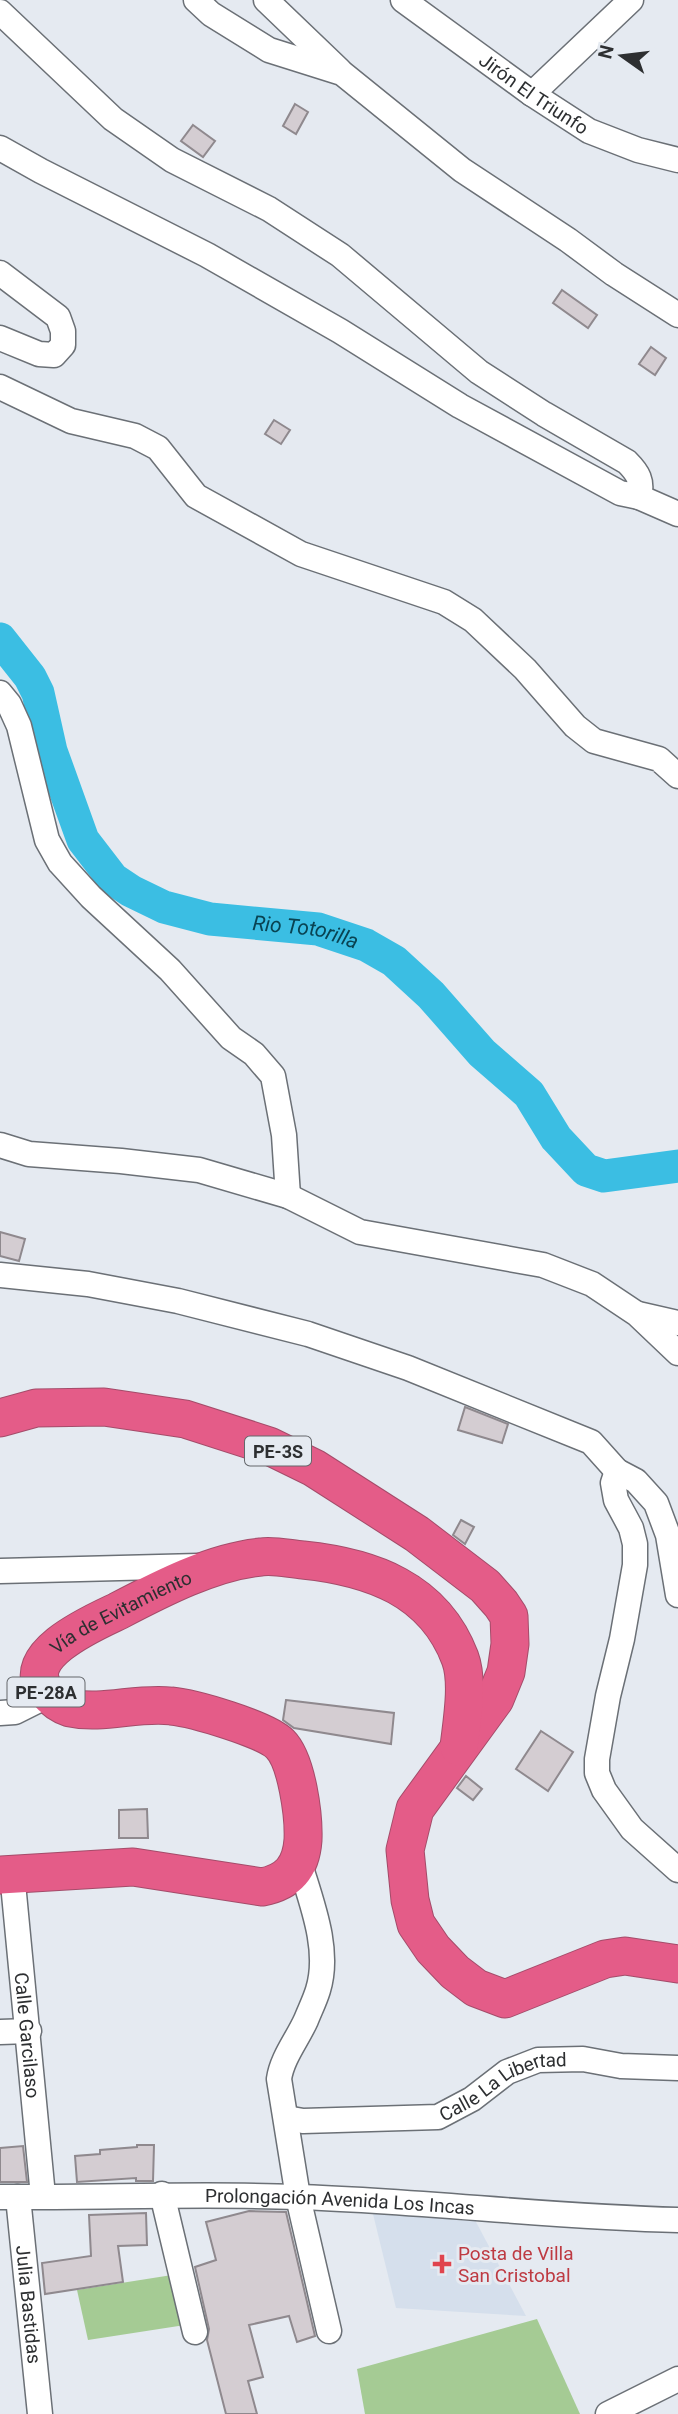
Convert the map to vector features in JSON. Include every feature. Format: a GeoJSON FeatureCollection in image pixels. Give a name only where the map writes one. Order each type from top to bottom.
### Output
{"type":"FeatureCollection","features":[{"type":"Feature","properties":{"kind":"highway","name":"PE-3S"},"geometry":{"type":"LineString","coordinates":[[0,1418],[36,1408],[104,1407],[186,1419],[269,1446],[314,1468],[417,1534],[485,1586],[509,1616]]}},
{"type":"Feature","properties":{"kind":"highway","name":"Vía de Evitamiento"},"geometry":{"type":"LineString","coordinates":[[49,1695],[40,1684],[42,1663],[55,1647],[74,1634],[131,1604],[217,1566],[262,1556],[327,1563],[377,1576],[402,1587],[441,1620],[461,1660]]}},
{"type":"Feature","properties":{"kind":"highway"},"geometry":{"type":"LineString","coordinates":[[459,1747],[464,1698],[461,1660],[488,1642],[509,1616]]}},
{"type":"Feature","properties":{"kind":"highway"},"geometry":{"type":"LineString","coordinates":[[509,1616],[510,1644],[506,1672],[495,1699],[415,1809],[405,1850],[410,1900],[416,1924],[433,1949],[455,1972],[476,1988],[505,1999],[605,1959],[625,1956],[678,1964]]}},
{"type":"Feature","properties":{"kind":"highway","name":"PE-28A"},"geometry":{"type":"LineString","coordinates":[[49,1695],[67,1707],[89,1710],[171,1706],[228,1720],[279,1743],[290,1760],[299,1791],[303,1841],[298,1858]]}},
{"type":"Feature","properties":{"kind":"highway"},"geometry":{"type":"LineString","coordinates":[[6,1874],[132,1867],[262,1887],[281,1883],[293,1872],[298,1858]]}},
{"type":"Feature","properties":{"kind":"street"},"geometry":{"type":"LineString","coordinates":[[196,0],[211,15],[270,50],[342,73]]}},
{"type":"Feature","properties":{"kind":"street"},"geometry":{"type":"LineString","coordinates":[[266,0],[342,73],[462,170],[568,240],[614,275],[678,315]]}},
{"type":"Feature","properties":{"kind":"street","name":"Jirón El Triunfo"},"geometry":{"type":"LineString","coordinates":[[403,0],[531,94],[589,131],[638,150],[678,160]]}},
{"type":"Feature","properties":{"kind":"street"},"geometry":{"type":"LineString","coordinates":[[531,94],[631,0]]}},
{"type":"Feature","properties":{"kind":"street"},"geometry":{"type":"LineString","coordinates":[[0,12],[113,119],[172,160],[269,209],[340,255],[479,372],[544,414],[627,462],[638,473],[641,488],[639,497]]}},
{"type":"Feature","properties":{"kind":"street"},"geometry":{"type":"LineString","coordinates":[[0,148],[207,255],[340,331],[460,406],[620,494],[639,497],[678,514]]}},
{"type":"Feature","properties":{"kind":"street"},"geometry":{"type":"LineString","coordinates":[[0,273],[58,317],[63,331],[63,345],[54,355],[39,354],[0,338]]}},
{"type":"Feature","properties":{"kind":"street"},"geometry":{"type":"LineString","coordinates":[[0,387],[71,421],[135,436],[146,442],[158,449],[196,496],[301,554],[444,602],[473,620],[525,669],[575,726],[594,741],[659,759],[678,776]]}},
{"type":"Feature","properties":{"kind":"street"},"geometry":{"type":"LineString","coordinates":[[0,693],[9,704],[19,726],[47,840],[60,863],[177,977],[231,1038],[254,1054],[273,1076],[284,1135],[288,1196]]}},
{"type":"Feature","properties":{"kind":"street"},"geometry":{"type":"LineString","coordinates":[[0,1145],[29,1154],[199,1170],[288,1196],[360,1232],[543,1265],[592,1284],[637,1314],[678,1353]]}},
{"type":"Feature","properties":{"kind":"street"},"geometry":{"type":"LineString","coordinates":[[0,1275],[88,1284],[165,1299],[308,1334],[408,1368],[591,1442],[617,1471],[636,1481],[656,1503],[668,1535],[678,1595]]}},
{"type":"Feature","properties":{"kind":"street"},"geometry":{"type":"LineString","coordinates":[[637,1314],[678,1324]]}},
{"type":"Feature","properties":{"kind":"street"},"geometry":{"type":"LineString","coordinates":[[617,1471],[613,1483],[616,1500],[631,1528],[635,1544],[635,1565],[622,1639],[607,1696],[597,1773],[604,1790],[632,1829],[678,1870]]}},
{"type":"Feature","properties":{"kind":"street"},"geometry":{"type":"LineString","coordinates":[[0,1571],[217,1566]]}},
{"type":"Feature","properties":{"kind":"street"},"geometry":{"type":"LineString","coordinates":[[0,1713],[15,1712],[49,1695]]}},
{"type":"Feature","properties":{"kind":"street"},"geometry":{"type":"LineString","coordinates":[[298,1858],[322,1952],[319,1989],[297,2041],[281,2066],[279,2079],[299,2197],[329,2331]]}},
{"type":"Feature","properties":{"kind":"street","name":"Calle Garcilaso"},"geometry":{"type":"LineString","coordinates":[[6,1874],[29,2031],[21,2197]]}},
{"type":"Feature","properties":{"kind":"street"},"geometry":{"type":"LineString","coordinates":[[0,2032],[29,2031]]}},
{"type":"Feature","properties":{"kind":"street","name":"Calle La Libertad"},"geometry":{"type":"LineString","coordinates":[[286,2118],[303,2122],[438,2117],[472,2099],[507,2072],[538,2060],[583,2059],[621,2066],[678,2068]]}},
{"type":"Feature","properties":{"kind":"street"},"geometry":{"type":"LineString","coordinates":[[162,2194],[195,2332]]}},
{"type":"Feature","properties":{"kind":"street","name":"Prolongación Avenida Los Incas"},"geometry":{"type":"LineString","coordinates":[[21,2197],[162,2194],[299,2197],[678,2220]]}},
{"type":"Feature","properties":{"kind":"street","name":"Julia Bastidas"},"geometry":{"type":"LineString","coordinates":[[21,2197],[40,2414]]}},
{"type":"Feature","properties":{"kind":"street"},"geometry":{"type":"LineString","coordinates":[[608,2414],[678,2379]]}},
{"type":"Feature","properties":{"kind":"shaded area","name":"Posta de Villa San Cristobal"},"geometry":{"type":"Polygon","coordinates":[[[373,2214],[475,2220],[526,2316],[396,2308],[373,2214]]]}},
{"type":"Feature","properties":{"kind":"green space"},"geometry":{"type":"Polygon","coordinates":[[[172,2275],[185,2325],[88,2340],[77,2290],[172,2275]]]}},
{"type":"Feature","properties":{"kind":"green space"},"geometry":{"type":"Polygon","coordinates":[[[537,2319],[580,2414],[365,2414],[357,2369],[537,2319]]]}},
{"type":"Feature","properties":{"kind":"building"},"geometry":{"type":"Polygon","coordinates":[[[295,104],[308,112],[296,134],[283,126],[295,104]]]}},
{"type":"Feature","properties":{"kind":"building"},"geometry":{"type":"Polygon","coordinates":[[[193,125],[215,141],[203,157],[181,141],[193,125]]]}},
{"type":"Feature","properties":{"kind":"building"},"geometry":{"type":"Polygon","coordinates":[[[562,290],[597,315],[588,328],[553,303],[562,290]]]}},
{"type":"Feature","properties":{"kind":"building"},"geometry":{"type":"Polygon","coordinates":[[[651,347],[666,358],[655,375],[639,364],[651,347]]]}},
{"type":"Feature","properties":{"kind":"building"},"geometry":{"type":"Polygon","coordinates":[[[274,420],[290,430],[281,444],[265,434],[274,420]]]}},
{"type":"Feature","properties":{"kind":"building"},"geometry":{"type":"Polygon","coordinates":[[[0,1232],[25,1239],[19,1261],[0,1256],[0,1232]]]}},
{"type":"Feature","properties":{"kind":"building"},"geometry":{"type":"Polygon","coordinates":[[[465,1407],[508,1424],[502,1443],[458,1430],[465,1407]]]}},
{"type":"Feature","properties":{"kind":"building"},"geometry":{"type":"Polygon","coordinates":[[[461,1520],[474,1527],[465,1544],[453,1535],[461,1520]]]}},
{"type":"Feature","properties":{"kind":"building"},"geometry":{"type":"Polygon","coordinates":[[[286,1700],[394,1713],[391,1744],[294,1728],[283,1720],[286,1700]]]}},
{"type":"Feature","properties":{"kind":"building"},"geometry":{"type":"Polygon","coordinates":[[[541,1731],[573,1752],[548,1791],[516,1769],[541,1731]]]}},
{"type":"Feature","properties":{"kind":"building"},"geometry":{"type":"Polygon","coordinates":[[[466,1776],[482,1789],[473,1800],[457,1788],[466,1776]]]}},
{"type":"Feature","properties":{"kind":"building"},"geometry":{"type":"Polygon","coordinates":[[[147,1809],[148,1838],[119,1838],[119,1810],[147,1809]]]}},
{"type":"Feature","properties":{"kind":"building"},"geometry":{"type":"Polygon","coordinates":[[[154,2145],[153,2181],[136,2181],[136,2178],[77,2182],[75,2156],[100,2154],[100,2150],[154,2145]]]}},
{"type":"Feature","properties":{"kind":"building"},"geometry":{"type":"Polygon","coordinates":[[[23,2146],[27,2182],[0,2182],[0,2148],[23,2146]]]}},
{"type":"Feature","properties":{"kind":"building"},"geometry":{"type":"Polygon","coordinates":[[[249,2211],[286,2212],[315,2336],[297,2342],[289,2316],[249,2325],[263,2377],[248,2381],[257,2414],[226,2414],[207,2340],[209,2329],[195,2267],[216,2260],[206,2222],[249,2211]]]}},
{"type":"Feature","properties":{"kind":"building"},"geometry":{"type":"Polygon","coordinates":[[[146,2213],[147,2245],[118,2246],[123,2282],[45,2294],[42,2263],[91,2256],[89,2215],[146,2213]]]}},
{"type":"Feature","properties":{"kind":"waterway","name":"Rio Totorilla"},"geometry":{"type":"LineString","coordinates":[[0,639],[30,677],[38,693],[51,751],[83,840],[113,879],[164,907],[210,919],[318,929],[366,945],[394,961],[431,995],[482,1053],[529,1094],[556,1138],[586,1170],[604,1176],[678,1166]]}},
{"type":"Feature","properties":{"kind":"place","name":"Posta de Villa San Cristobal"},"geometry":{"type":"Point","coordinates":[442,2264]}}]}
